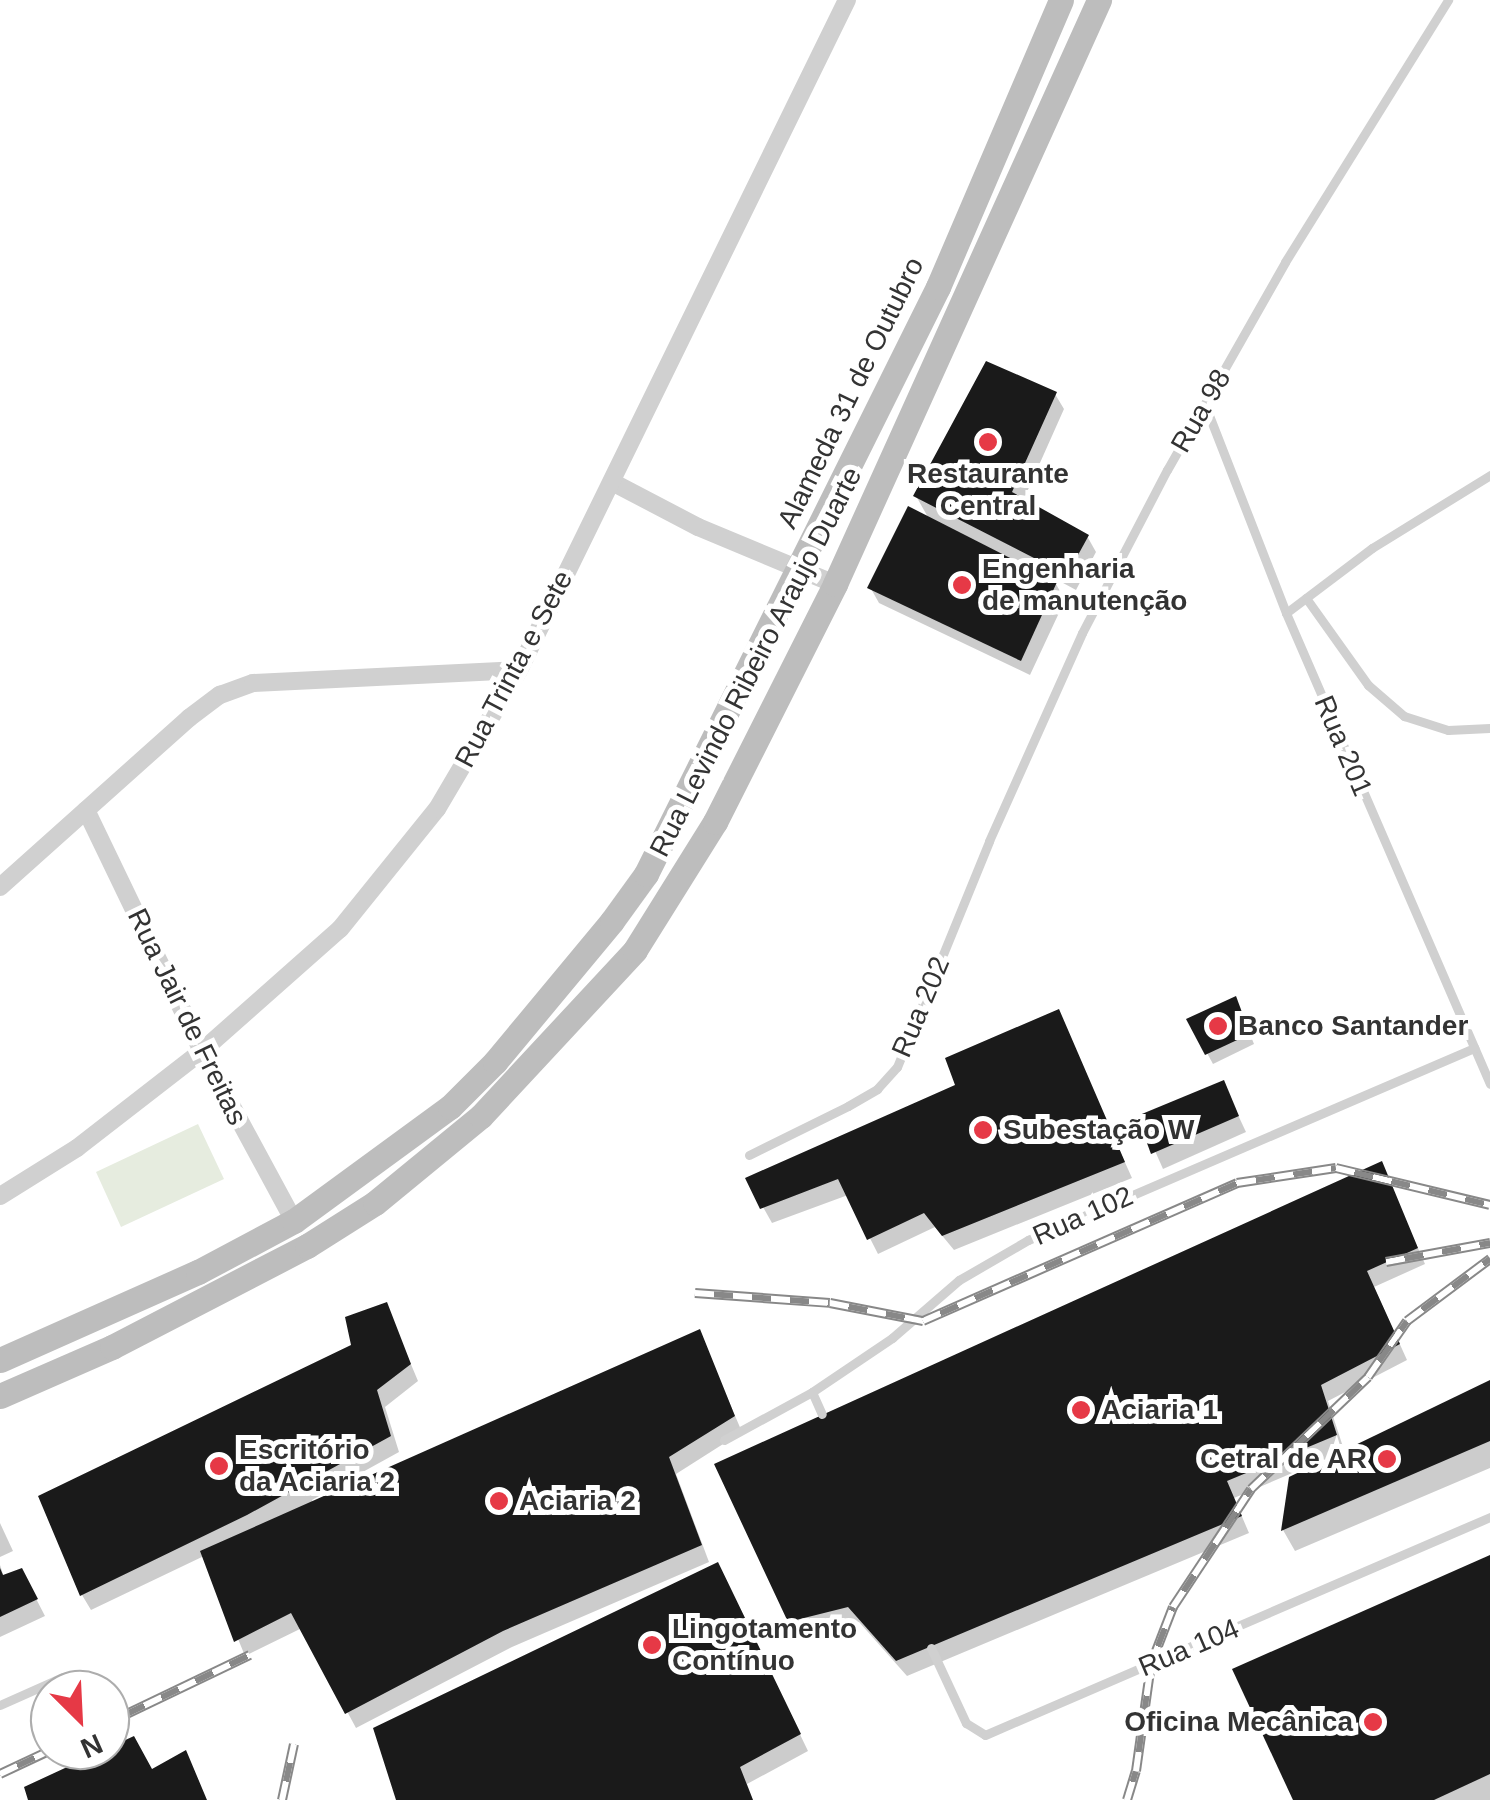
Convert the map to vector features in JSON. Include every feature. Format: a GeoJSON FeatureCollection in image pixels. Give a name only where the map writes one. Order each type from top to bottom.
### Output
{"type":"FeatureCollection","features":[{"type":"Feature","properties":{"kind":"main road","name":"Alameda 31 de Outubro"},"geometry":{"type":"LineString","coordinates":[[0,1360],[198,1272],[294,1220],[461,1097],[554,992],[646,874],[938,287],[1061,1]]}},
{"type":"Feature","properties":{"kind":"main road","name":"Rua Levindo Ribeiro Araujo Duarte"},"geometry":{"type":"LineString","coordinates":[[0,1396],[112,1347],[307,1246],[376,1203],[480,1116],[635,950],[714,822],[836,584],[1098,4]]}},
{"type":"Feature","properties":{"kind":"main road"},"geometry":{"type":"LineString","coordinates":[[461,1097],[480,1116]]}},
{"type":"Feature","properties":{"kind":"street","name":"Rua Trinta e Sete"},"geometry":{"type":"LineString","coordinates":[[0,1196],[77,1148],[202,1051],[340,929],[437,809],[519,670],[847,0]]}},
{"type":"Feature","properties":{"kind":"street"},"geometry":{"type":"LineString","coordinates":[[612,482],[698,527],[836,584]]}},
{"type":"Feature","properties":{"kind":"street"},"geometry":{"type":"LineString","coordinates":[[0,887],[188,718],[220,695],[253,683],[519,670]]}},
{"type":"Feature","properties":{"kind":"street","name":"Rua Jair de Freitas"},"geometry":{"type":"LineString","coordinates":[[86,810],[202,1051],[294,1220]]}},
{"type":"Feature","properties":{"kind":"lane","name":"Rua 98"},"geometry":{"type":"LineString","coordinates":[[989,841],[1082,633],[1205,404],[1285,262],[1448,0]]}},
{"type":"Feature","properties":{"kind":"lane","name":"Rua 201"},"geometry":{"type":"LineString","coordinates":[[1205,404],[1286,613],[1490,1084]]}},
{"type":"Feature","properties":{"kind":"lane"},"geometry":{"type":"LineString","coordinates":[[1286,613],[1372,548],[1490,475]]}},
{"type":"Feature","properties":{"kind":"lane"},"geometry":{"type":"LineString","coordinates":[[1306,598],[1368,685],[1404,716],[1448,730],[1490,728]]}},
{"type":"Feature","properties":{"kind":"lane","name":"Rua 202"},"geometry":{"type":"LineString","coordinates":[[749,1156],[862,1098],[897,1066],[989,841]]}},
{"type":"Feature","properties":{"kind":"lane","name":"Rua 102"},"geometry":{"type":"LineString","coordinates":[[724,1440],[812,1392],[892,1338],[959,1280],[1028,1240],[1474,1048]]}},
{"type":"Feature","properties":{"kind":"lane"},"geometry":{"type":"LineString","coordinates":[[812,1392],[822,1414]]}},
{"type":"Feature","properties":{"kind":"lane","name":"Rua 104"},"geometry":{"type":"LineString","coordinates":[[930,1648],[966,1723],[986,1734],[1490,1517]]}},
{"type":"Feature","properties":{"kind":"lane"},"geometry":{"type":"LineString","coordinates":[[0,1705],[30,1692]]}},
{"type":"Feature","properties":{"kind":"shaded area"},"geometry":{"type":"Polygon","coordinates":[[[198,1124],[224,1179],[121,1227],[96,1172],[198,1124]]]}},
{"type":"Feature","properties":{"kind":"building","name":"Restaurante Central"},"geometry":{"type":"Polygon","coordinates":[[[986,361],[1057,392],[1012,492],[1089,535],[1067,575],[913,496],[986,361]]]}},
{"type":"Feature","properties":{"kind":"building","name":"Engenharia de manutenção"},"geometry":{"type":"Polygon","coordinates":[[[908,506],[1057,582],[1021,661],[867,588],[908,506]]]}},
{"type":"Feature","properties":{"kind":"building","name":"Banco Santander"},"geometry":{"type":"Polygon","coordinates":[[[1236,996],[1250,1034],[1205,1055],[1186,1019],[1236,996]]]}},
{"type":"Feature","properties":{"kind":"building","name":"Subestação W"},"geometry":{"type":"Polygon","coordinates":[[[1059,1009],[1125,1162],[942,1236],[924,1213],[867,1240],[838,1179],[760,1209],[745,1178],[955,1085],[945,1058],[1059,1009]]]}},
{"type":"Feature","properties":{"kind":"building"},"geometry":{"type":"Polygon","coordinates":[[[1224,1080],[1239,1116],[1151,1154],[1137,1116],[1224,1080]]]}},
{"type":"Feature","properties":{"kind":"building","name":"Aciaria 1"},"geometry":{"type":"Polygon","coordinates":[[[1382,1161],[1418,1248],[1367,1271],[1400,1344],[1321,1385],[1337,1435],[1227,1481],[1242,1516],[896,1661],[848,1607],[788,1622],[714,1464],[1382,1161]]]}},
{"type":"Feature","properties":{"kind":"building","name":"Escritório da Aciaria 2"},"geometry":{"type":"Polygon","coordinates":[[[387,1302],[411,1364],[377,1390],[391,1436],[247,1515],[80,1596],[38,1496],[351,1345],[345,1317],[387,1302]]]}},
{"type":"Feature","properties":{"kind":"building","name":"Aciaria 2"},"geometry":{"type":"Polygon","coordinates":[[[700,1329],[735,1416],[669,1457],[702,1545],[503,1631],[345,1714],[291,1613],[234,1642],[200,1551],[700,1329]]]}},
{"type":"Feature","properties":{"kind":"building","name":"Cetral de AR"},"geometry":{"type":"Polygon","coordinates":[[[1490,1380],[1490,1441],[1281,1531],[1289,1477],[1490,1380]]]}},
{"type":"Feature","properties":{"kind":"building","name":"Oficina Mecânica"},"geometry":{"type":"Polygon","coordinates":[[[1490,1555],[1490,1774],[1434,1800],[1293,1800],[1232,1669],[1490,1555]]]}},
{"type":"Feature","properties":{"kind":"building","name":"Lingotamento Contínuo"},"geometry":{"type":"Polygon","coordinates":[[[718,1562],[801,1734],[740,1767],[753,1800],[396,1800],[373,1728],[718,1562]]]}},
{"type":"Feature","properties":{"kind":"building"},"geometry":{"type":"Polygon","coordinates":[[[0,1568],[3,1575],[22,1568],[38,1599],[0,1617],[0,1568]]]}},
{"type":"Feature","properties":{"kind":"building"},"geometry":{"type":"Polygon","coordinates":[[[134,1736],[152,1769],[186,1750],[207,1800],[28,1800],[24,1787],[61,1770],[130,1770],[130,1738],[134,1736]]]}},
{"type":"Feature","properties":{"kind":"railway"},"geometry":{"type":"LineString","coordinates":[[695,1293],[830,1303],[923,1321],[1237,1183],[1336,1168],[1490,1205]]}},
{"type":"Feature","properties":{"kind":"railway"},"geometry":{"type":"LineString","coordinates":[[1386,1262],[1490,1243]]}},
{"type":"Feature","properties":{"kind":"railway"},"geometry":{"type":"LineString","coordinates":[[1127,1800],[1136,1771],[1151,1664],[1173,1607],[1251,1489],[1368,1377],[1407,1321],[1490,1259]]}},
{"type":"Feature","properties":{"kind":"railway"},"geometry":{"type":"LineString","coordinates":[[130,1712],[250,1655]]}},
{"type":"Feature","properties":{"kind":"railway"},"geometry":{"type":"LineString","coordinates":[[282,1800],[294,1744]]}},
{"type":"Feature","properties":{"kind":"railway"},"geometry":{"type":"LineString","coordinates":[[0,1774],[30,1760]]}},
{"type":"Feature","properties":{"kind":"place","name":"Restaurante Central"},"geometry":{"type":"Point","coordinates":[988,442]}},
{"type":"Feature","properties":{"kind":"place","name":"Engenharia de manutenção"},"geometry":{"type":"Point","coordinates":[962,585]}},
{"type":"Feature","properties":{"kind":"place","name":"Banco Santander"},"geometry":{"type":"Point","coordinates":[1218,1026]}},
{"type":"Feature","properties":{"kind":"place","name":"Subestação W"},"geometry":{"type":"Point","coordinates":[983,1130]}},
{"type":"Feature","properties":{"kind":"place","name":"Aciaria 1"},"geometry":{"type":"Point","coordinates":[1081,1410]}},
{"type":"Feature","properties":{"kind":"place","name":"Cetral de AR"},"geometry":{"type":"Point","coordinates":[1387,1459]}},
{"type":"Feature","properties":{"kind":"place","name":"Escritório da Aciaria 2"},"geometry":{"type":"Point","coordinates":[219,1466]}},
{"type":"Feature","properties":{"kind":"place","name":"Aciaria 2"},"geometry":{"type":"Point","coordinates":[499,1501]}},
{"type":"Feature","properties":{"kind":"place","name":"Lingotamento Contínuo"},"geometry":{"type":"Point","coordinates":[652,1645]}},
{"type":"Feature","properties":{"kind":"place","name":"Oficina Mecânica"},"geometry":{"type":"Point","coordinates":[1373,1722]}}]}
